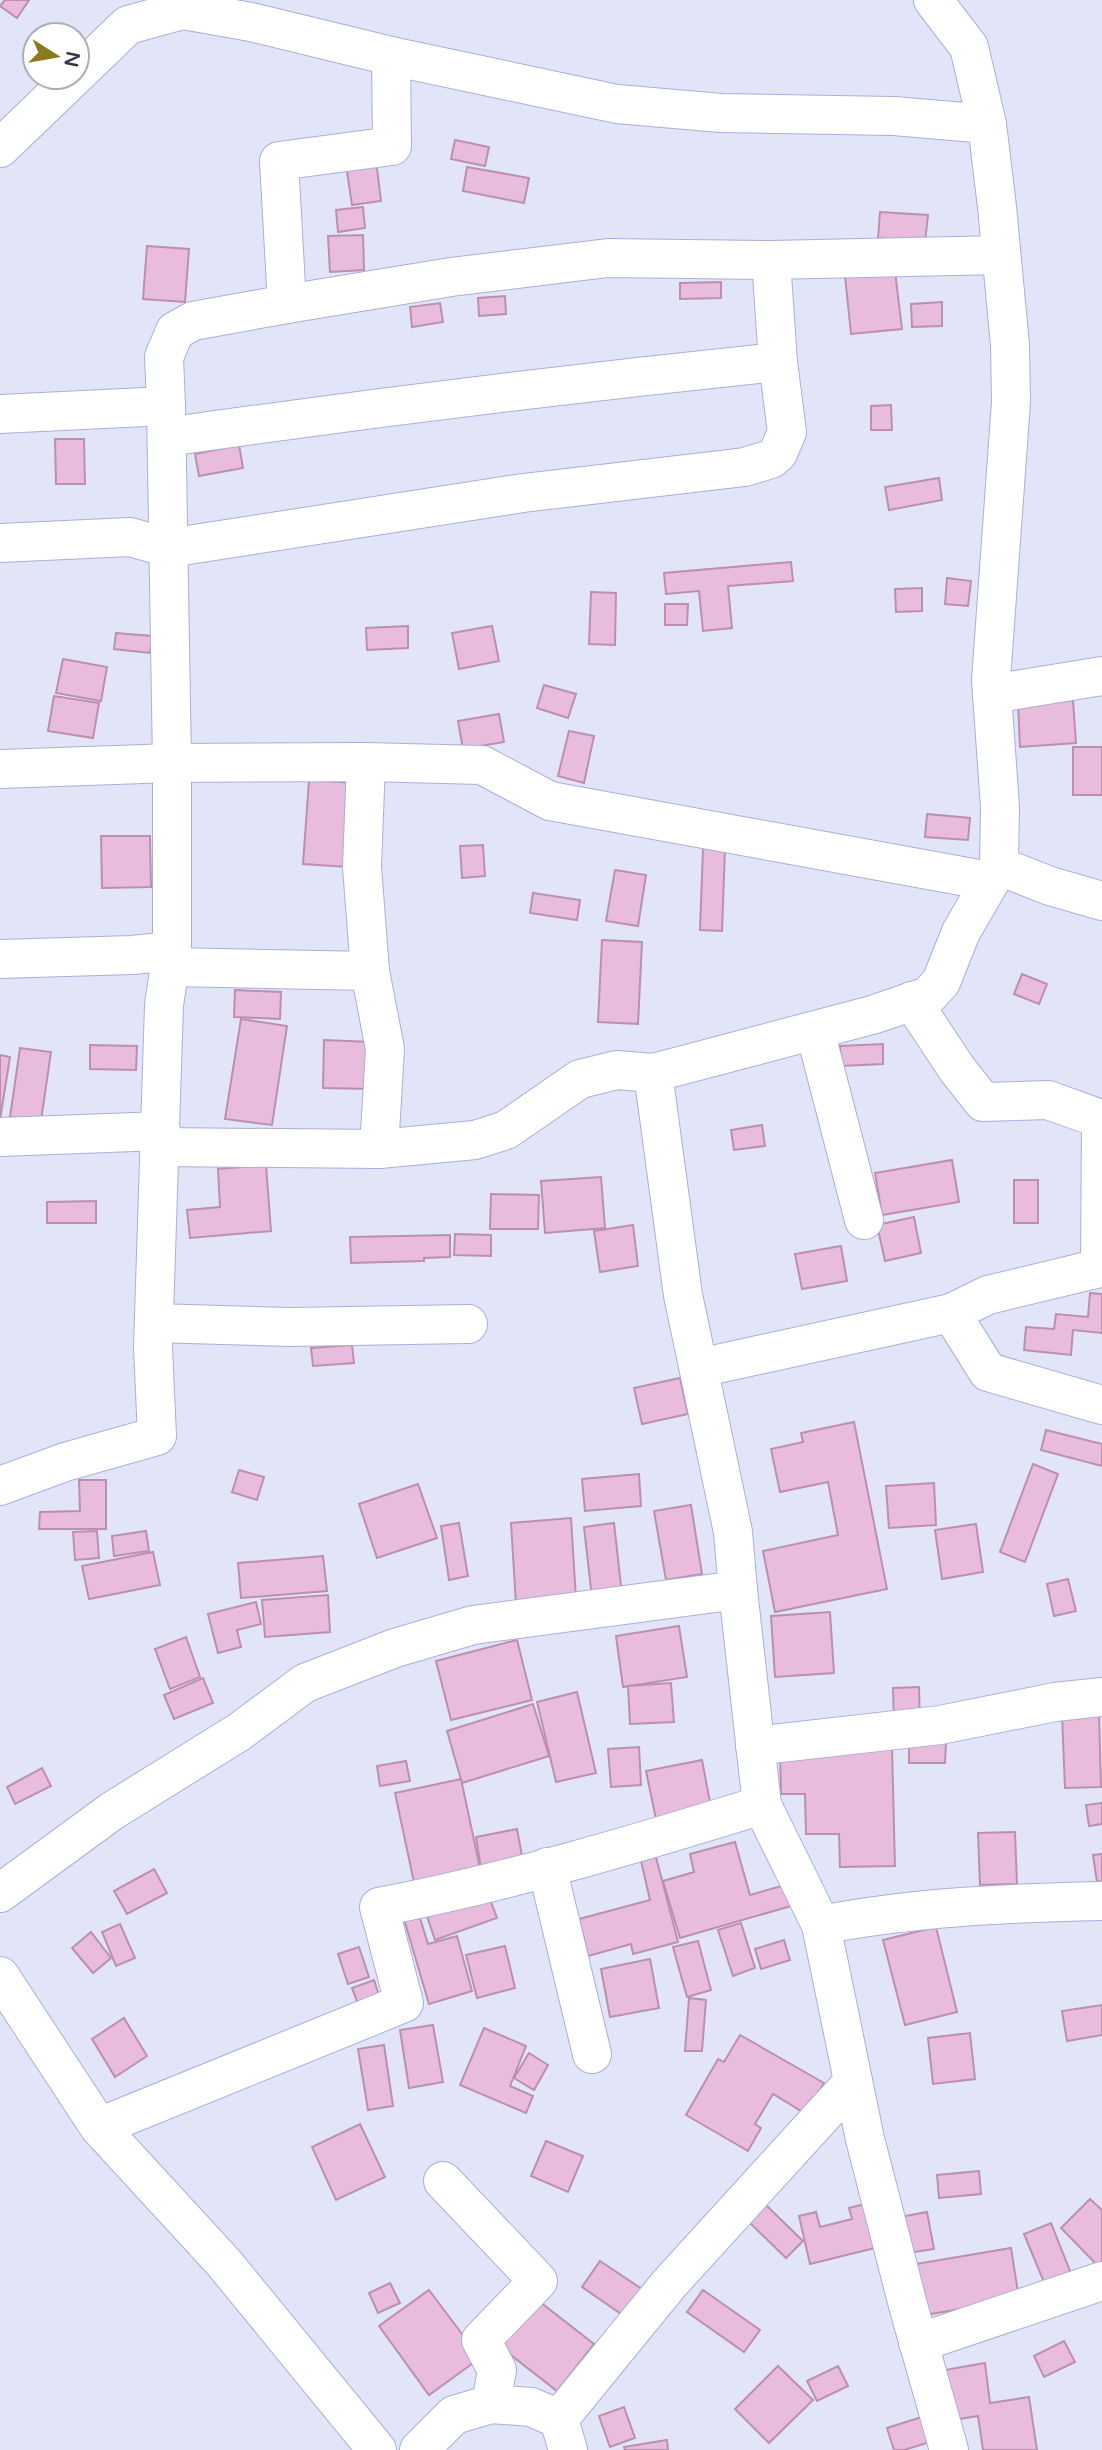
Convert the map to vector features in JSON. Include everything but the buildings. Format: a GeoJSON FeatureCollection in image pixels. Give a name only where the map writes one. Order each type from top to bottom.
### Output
{"type":"FeatureCollection","features":[{"type":"Feature","properties":{"kind":"street"},"geometry":{"type":"LineString","coordinates":[[0,1137],[160,1139],[379,1149],[475,1140],[506,1130],[580,1079],[617,1070],[653,1073],[815,1031],[928,996],[941,982],[961,932],[994,874],[1000,807],[992,694],[1011,402],[1010,345],[987,124],[969,47],[933,0]]}},
{"type":"Feature","properties":{"kind":"street"},"geometry":{"type":"LineString","coordinates":[[91,61],[128,25],[183,10],[251,22],[391,56],[617,104],[721,113],[894,116],[987,124]]}},
{"type":"Feature","properties":{"kind":"street"},"geometry":{"type":"LineString","coordinates":[[287,304],[279,161],[393,146],[391,56]]}},
{"type":"Feature","properties":{"kind":"street"},"geometry":{"type":"LineString","coordinates":[[0,148],[59,91]]}},
{"type":"Feature","properties":{"kind":"street"},"geometry":{"type":"LineString","coordinates":[[0,1486],[65,1462],[157,1436],[154,1323],[164,1005],[171,959],[172,763],[164,357],[176,331],[193,320],[287,304],[450,277],[608,258],[771,260],[1001,255]]}},
{"type":"Feature","properties":{"kind":"street"},"geometry":{"type":"LineString","coordinates":[[0,543],[130,537],[169,548],[523,493],[745,467],[771,459],[778,453],[787,432],[778,362],[771,260]]}},
{"type":"Feature","properties":{"kind":"street"},"geometry":{"type":"LineString","coordinates":[[0,414],[167,421],[374,407],[778,362]]}},
{"type":"Feature","properties":{"kind":"street"},"geometry":{"type":"LineString","coordinates":[[992,694],[1102,676]]}},
{"type":"Feature","properties":{"kind":"street"},"geometry":{"type":"LineString","coordinates":[[366,762],[362,867],[370,971],[385,1049],[379,1149]]}},
{"type":"Feature","properties":{"kind":"street"},"geometry":{"type":"LineString","coordinates":[[0,769],[172,763],[366,762],[482,765],[550,801],[994,874],[1102,901]]}},
{"type":"Feature","properties":{"kind":"street"},"geometry":{"type":"LineString","coordinates":[[0,958],[132,955],[370,971]]}},
{"type":"Feature","properties":{"kind":"street"},"geometry":{"type":"LineString","coordinates":[[699,1368],[951,1313],[988,1296],[1101,1268],[1101,1119],[1048,1100],[983,1102],[957,1069],[912,1001]]}},
{"type":"Feature","properties":{"kind":"street"},"geometry":{"type":"LineString","coordinates":[[815,1031],[864,1220]]}},
{"type":"Feature","properties":{"kind":"street"},"geometry":{"type":"LineString","coordinates":[[653,1073],[683,1295],[733,1532],[762,1805],[821,1925],[865,2139],[949,2450]]}},
{"type":"Feature","properties":{"kind":"street"},"geometry":{"type":"LineString","coordinates":[[951,1313],[988,1372],[1102,1405]]}},
{"type":"Feature","properties":{"kind":"street"},"geometry":{"type":"LineString","coordinates":[[154,1323],[290,1327],[468,1324]]}},
{"type":"Feature","properties":{"kind":"street"},"geometry":{"type":"LineString","coordinates":[[0,1893],[112,1811],[239,1732],[305,1683],[395,1648],[473,1625],[738,1590]]}},
{"type":"Feature","properties":{"kind":"street"},"geometry":{"type":"LineString","coordinates":[[755,1746],[940,1725],[1055,1702],[1102,1697]]}},
{"type":"Feature","properties":{"kind":"street"},"geometry":{"type":"LineString","coordinates":[[99,2127],[404,2003],[379,1907],[444,1894],[638,1843],[762,1805]]}},
{"type":"Feature","properties":{"kind":"street"},"geometry":{"type":"LineString","coordinates":[[547,1867],[592,2054]]}},
{"type":"Feature","properties":{"kind":"street"},"geometry":{"type":"LineString","coordinates":[[821,1925],[868,1916],[966,1906],[1102,1901]]}},
{"type":"Feature","properties":{"kind":"street"},"geometry":{"type":"LineString","coordinates":[[0,1976],[99,2127],[224,2263],[377,2450]]}},
{"type":"Feature","properties":{"kind":"street"},"geometry":{"type":"LineString","coordinates":[[419,2450],[454,2415],[491,2404],[531,2407],[564,2435],[669,2284],[853,2082]]}},
{"type":"Feature","properties":{"kind":"street"},"geometry":{"type":"LineString","coordinates":[[443,2181],[538,2281],[481,2340],[497,2370],[491,2404]]}},
{"type":"Feature","properties":{"kind":"street"},"geometry":{"type":"LineString","coordinates":[[918,2343],[1102,2281]]}}]}
